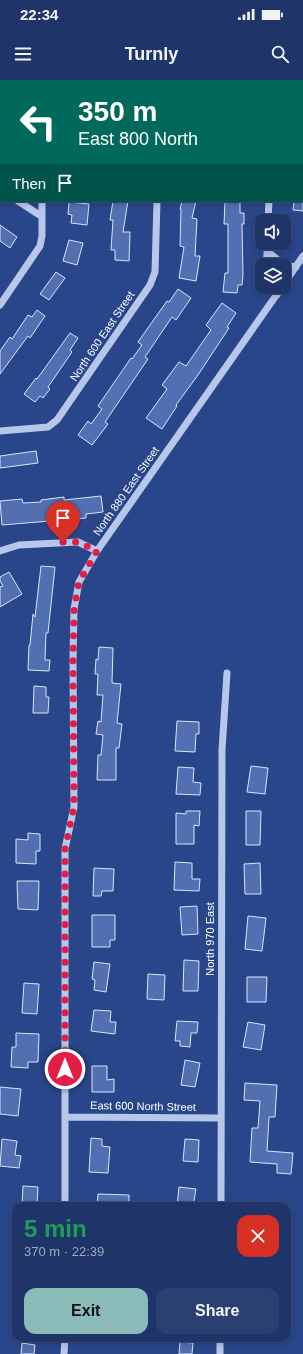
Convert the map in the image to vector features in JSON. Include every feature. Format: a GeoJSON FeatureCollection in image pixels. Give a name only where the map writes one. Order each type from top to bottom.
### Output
{"type":"FeatureCollection","features":[{"type":"Feature","properties":{"kind":"street"},"geometry":{"type":"LineString","coordinates":[[20,202],[41,216]]}},
{"type":"Feature","properties":{"kind":"street"},"geometry":{"type":"LineString","coordinates":[[0,305],[40,246],[42,236],[42,202]]}},
{"type":"Feature","properties":{"kind":"street","name":"North 600 East Street"},"geometry":{"type":"LineString","coordinates":[[0,431],[48,427],[57,420],[150,285],[155,272],[157,202]]}},
{"type":"Feature","properties":{"kind":"street"},"geometry":{"type":"LineString","coordinates":[[268,214],[269,202]]}},
{"type":"Feature","properties":{"kind":"street"},"geometry":{"type":"LineString","coordinates":[[267,258],[268,251]]}},
{"type":"Feature","properties":{"kind":"street"},"geometry":{"type":"LineString","coordinates":[[268,251],[284,265],[296,267]]}},
{"type":"Feature","properties":{"kind":"street"},"geometry":{"type":"LineString","coordinates":[[291,274],[303,256]]}},
{"type":"Feature","properties":{"kind":"street","name":"North 880 East Street"},"geometry":{"type":"LineString","coordinates":[[65,1202],[65,849],[74,807],[74,609],[79,582],[97,551],[277,295]]}},
{"type":"Feature","properties":{"kind":"street"},"geometry":{"type":"LineString","coordinates":[[0,551],[20,545],[78,542],[97,551]]}},
{"type":"Feature","properties":{"kind":"street","name":"North 970 East"},"geometry":{"type":"LineString","coordinates":[[221,1202],[222,750],[227,673]]}},
{"type":"Feature","properties":{"kind":"street","name":"East 600 North Street"},"geometry":{"type":"LineString","coordinates":[[65,1117],[221,1118]]}},
{"type":"Feature","properties":{"kind":"street"},"geometry":{"type":"LineString","coordinates":[[64,1354],[65,1342]]}},
{"type":"Feature","properties":{"kind":"street"},"geometry":{"type":"LineString","coordinates":[[220,1342],[220,1354]]}},
{"type":"Feature","properties":{"kind":"building"},"geometry":{"type":"Polygon","coordinates":[[[69,202],[89,204],[87,225],[71,223],[72,215],[68,214],[69,202]]]}},
{"type":"Feature","properties":{"kind":"building"},"geometry":{"type":"Polygon","coordinates":[[[113,202],[128,202],[123,232],[130,232],[129,261],[115,260],[115,250],[111,250],[113,220],[110,220],[113,202]]]}},
{"type":"Feature","properties":{"kind":"building"},"geometry":{"type":"Polygon","coordinates":[[[182,202],[196,202],[192,218],[197,219],[195,256],[200,256],[196,281],[179,278],[184,247],[180,246],[180,209],[182,202]]]}},
{"type":"Feature","properties":{"kind":"building"},"geometry":{"type":"Polygon","coordinates":[[[225,202],[240,202],[240,213],[244,213],[244,224],[242,224],[243,275],[242,285],[238,285],[237,293],[223,292],[225,273],[228,273],[228,224],[224,224],[225,202]]]}},
{"type":"Feature","properties":{"kind":"building"},"geometry":{"type":"Polygon","coordinates":[[[294,202],[303,202],[303,211],[293,210],[294,202]]]}},
{"type":"Feature","properties":{"kind":"building"},"geometry":{"type":"Polygon","coordinates":[[[0,225],[17,237],[10,248],[0,241],[0,225]]]}},
{"type":"Feature","properties":{"kind":"building"},"geometry":{"type":"Polygon","coordinates":[[[69,240],[83,243],[77,265],[63,261],[69,240]]]}},
{"type":"Feature","properties":{"kind":"building"},"geometry":{"type":"Polygon","coordinates":[[[56,272],[65,278],[49,300],[40,294],[56,272]]]}},
{"type":"Feature","properties":{"kind":"building"},"geometry":{"type":"Polygon","coordinates":[[[178,289],[191,298],[176,320],[172,317],[145,357],[148,359],[105,422],[108,424],[92,445],[78,435],[88,421],[91,424],[102,409],[98,406],[131,358],[132,359],[142,345],[138,342],[167,301],[169,302],[178,289]]]}},
{"type":"Feature","properties":{"kind":"building"},"geometry":{"type":"Polygon","coordinates":[[[222,303],[236,313],[227,327],[229,328],[176,405],[177,406],[162,429],[146,418],[167,389],[162,385],[179,362],[186,366],[211,330],[206,325],[222,303]]]}},
{"type":"Feature","properties":{"kind":"building"},"geometry":{"type":"Polygon","coordinates":[[[37,310],[45,316],[30,338],[28,336],[0,374],[0,351],[10,337],[12,339],[28,315],[32,317],[37,310]]]}},
{"type":"Feature","properties":{"kind":"building"},"geometry":{"type":"Polygon","coordinates":[[[70,333],[78,338],[70,350],[72,352],[48,387],[50,389],[43,398],[40,396],[35,402],[24,394],[36,378],[37,379],[70,333]]]}},
{"type":"Feature","properties":{"kind":"building"},"geometry":{"type":"Polygon","coordinates":[[[36,451],[38,463],[0,468],[0,456],[36,451]]]}},
{"type":"Feature","properties":{"kind":"building"},"geometry":{"type":"Polygon","coordinates":[[[101,496],[103,512],[86,514],[86,518],[2,525],[0,501],[22,499],[23,503],[41,502],[41,500],[64,497],[64,500],[101,496]]]}},
{"type":"Feature","properties":{"kind":"building"},"geometry":{"type":"Polygon","coordinates":[[[41,566],[55,567],[48,633],[46,633],[45,660],[50,660],[49,671],[28,670],[29,645],[33,614],[35,617],[41,566]]]}},
{"type":"Feature","properties":{"kind":"building"},"geometry":{"type":"Polygon","coordinates":[[[9,572],[22,594],[0,607],[0,587],[3,586],[0,581],[0,577],[9,572]]]}},
{"type":"Feature","properties":{"kind":"building"},"geometry":{"type":"Polygon","coordinates":[[[99,647],[113,648],[112,683],[121,684],[117,723],[122,724],[119,748],[116,748],[116,780],[97,780],[98,755],[101,755],[103,735],[96,734],[98,721],[101,722],[103,695],[97,695],[98,674],[95,674],[96,659],[98,660],[99,647]]]}},
{"type":"Feature","properties":{"kind":"building"},"geometry":{"type":"Polygon","coordinates":[[[34,686],[46,687],[46,697],[49,697],[48,713],[33,713],[34,686]]]}},
{"type":"Feature","properties":{"kind":"building"},"geometry":{"type":"Polygon","coordinates":[[[177,721],[199,722],[199,734],[196,734],[195,752],[175,751],[177,721]]]}},
{"type":"Feature","properties":{"kind":"building"},"geometry":{"type":"Polygon","coordinates":[[[251,766],[268,768],[265,794],[247,792],[251,766]]]}},
{"type":"Feature","properties":{"kind":"building"},"geometry":{"type":"Polygon","coordinates":[[[178,767],[194,768],[193,782],[201,783],[200,795],[176,794],[178,767]]]}},
{"type":"Feature","properties":{"kind":"building"},"geometry":{"type":"Polygon","coordinates":[[[186,811],[200,811],[199,826],[194,825],[194,844],[176,844],[176,813],[186,814],[186,811]]]}},
{"type":"Feature","properties":{"kind":"building"},"geometry":{"type":"Polygon","coordinates":[[[246,811],[261,811],[260,845],[246,845],[246,811]]]}},
{"type":"Feature","properties":{"kind":"building"},"geometry":{"type":"Polygon","coordinates":[[[28,833],[40,834],[40,851],[36,851],[36,864],[16,863],[16,839],[28,840],[28,833]]]}},
{"type":"Feature","properties":{"kind":"building"},"geometry":{"type":"Polygon","coordinates":[[[175,862],[192,863],[192,879],[200,879],[199,891],[174,890],[175,862]]]}},
{"type":"Feature","properties":{"kind":"building"},"geometry":{"type":"Polygon","coordinates":[[[260,863],[261,894],[245,894],[244,864],[260,863]]]}},
{"type":"Feature","properties":{"kind":"building"},"geometry":{"type":"Polygon","coordinates":[[[94,868],[114,869],[113,891],[102,891],[101,896],[93,896],[94,868]]]}},
{"type":"Feature","properties":{"kind":"building"},"geometry":{"type":"Polygon","coordinates":[[[17,881],[39,881],[38,910],[18,909],[17,881]]]}},
{"type":"Feature","properties":{"kind":"building"},"geometry":{"type":"Polygon","coordinates":[[[197,906],[198,934],[182,935],[180,907],[197,906]]]}},
{"type":"Feature","properties":{"kind":"building"},"geometry":{"type":"Polygon","coordinates":[[[92,915],[115,915],[115,940],[110,940],[110,947],[92,947],[92,915]]]}},
{"type":"Feature","properties":{"kind":"building"},"geometry":{"type":"Polygon","coordinates":[[[248,916],[266,918],[262,951],[245,949],[248,916]]]}},
{"type":"Feature","properties":{"kind":"building"},"geometry":{"type":"Polygon","coordinates":[[[184,960],[199,961],[198,991],[183,991],[184,960]]]}},
{"type":"Feature","properties":{"kind":"building"},"geometry":{"type":"Polygon","coordinates":[[[94,962],[110,964],[106,992],[94,990],[95,980],[92,979],[94,962]]]}},
{"type":"Feature","properties":{"kind":"building"},"geometry":{"type":"Polygon","coordinates":[[[148,974],[165,975],[164,1000],[147,999],[148,974]]]}},
{"type":"Feature","properties":{"kind":"building"},"geometry":{"type":"Polygon","coordinates":[[[247,977],[267,977],[266,1002],[247,1002],[247,977]]]}},
{"type":"Feature","properties":{"kind":"building"},"geometry":{"type":"Polygon","coordinates":[[[24,983],[39,984],[37,1014],[22,1013],[24,983]]]}},
{"type":"Feature","properties":{"kind":"building"},"geometry":{"type":"Polygon","coordinates":[[[94,1010],[111,1011],[110,1022],[116,1022],[115,1034],[91,1031],[94,1010]]]}},
{"type":"Feature","properties":{"kind":"building"},"geometry":{"type":"Polygon","coordinates":[[[177,1021],[198,1022],[197,1033],[191,1033],[190,1047],[180,1046],[180,1041],[175,1041],[177,1021]]]}},
{"type":"Feature","properties":{"kind":"building"},"geometry":{"type":"Polygon","coordinates":[[[248,1022],[265,1025],[261,1050],[243,1047],[248,1022]]]}},
{"type":"Feature","properties":{"kind":"building"},"geometry":{"type":"Polygon","coordinates":[[[16,1033],[39,1034],[38,1062],[28,1062],[28,1068],[11,1067],[12,1047],[16,1047],[16,1033]]]}},
{"type":"Feature","properties":{"kind":"building"},"geometry":{"type":"Polygon","coordinates":[[[185,1060],[200,1063],[195,1087],[181,1085],[185,1060]]]}},
{"type":"Feature","properties":{"kind":"building"},"geometry":{"type":"Polygon","coordinates":[[[92,1066],[107,1066],[107,1080],[114,1079],[114,1092],[92,1092],[92,1066]]]}},
{"type":"Feature","properties":{"kind":"building"},"geometry":{"type":"Polygon","coordinates":[[[245,1083],[277,1085],[275,1117],[269,1117],[267,1151],[293,1153],[291,1174],[277,1173],[277,1164],[250,1162],[252,1128],[258,1128],[260,1101],[244,1100],[245,1083]]]}},
{"type":"Feature","properties":{"kind":"building"},"geometry":{"type":"Polygon","coordinates":[[[0,1087],[21,1089],[18,1116],[0,1114],[0,1087]]]}},
{"type":"Feature","properties":{"kind":"building"},"geometry":{"type":"Polygon","coordinates":[[[91,1138],[102,1139],[102,1146],[110,1147],[108,1173],[89,1172],[91,1138]]]}},
{"type":"Feature","properties":{"kind":"building"},"geometry":{"type":"Polygon","coordinates":[[[2,1139],[17,1141],[15,1155],[21,1156],[19,1168],[0,1166],[2,1139]]]}},
{"type":"Feature","properties":{"kind":"building"},"geometry":{"type":"Polygon","coordinates":[[[185,1139],[199,1140],[198,1162],[183,1161],[185,1139]]]}},
{"type":"Feature","properties":{"kind":"building"},"geometry":{"type":"Polygon","coordinates":[[[23,1186],[38,1187],[37,1202],[22,1202],[23,1186]]]}},
{"type":"Feature","properties":{"kind":"building"},"geometry":{"type":"Polygon","coordinates":[[[179,1187],[196,1189],[194,1202],[177,1202],[179,1187]]]}},
{"type":"Feature","properties":{"kind":"building"},"geometry":{"type":"Polygon","coordinates":[[[98,1194],[129,1195],[129,1202],[97,1202],[98,1194]]]}},
{"type":"Feature","properties":{"kind":"building"},"geometry":{"type":"Polygon","coordinates":[[[180,1342],[193,1343],[192,1354],[179,1354],[180,1342]]]}},
{"type":"Feature","properties":{"kind":"building"},"geometry":{"type":"Polygon","coordinates":[[[22,1343],[35,1345],[34,1354],[21,1354],[22,1343]]]}},
{"type":"Feature","properties":{"kind":"route"},"geometry":{"type":"LineString","coordinates":[[63,542],[78,542],[97,551],[79,582],[74,609],[74,807],[65,849],[65,1069]]}}]}
